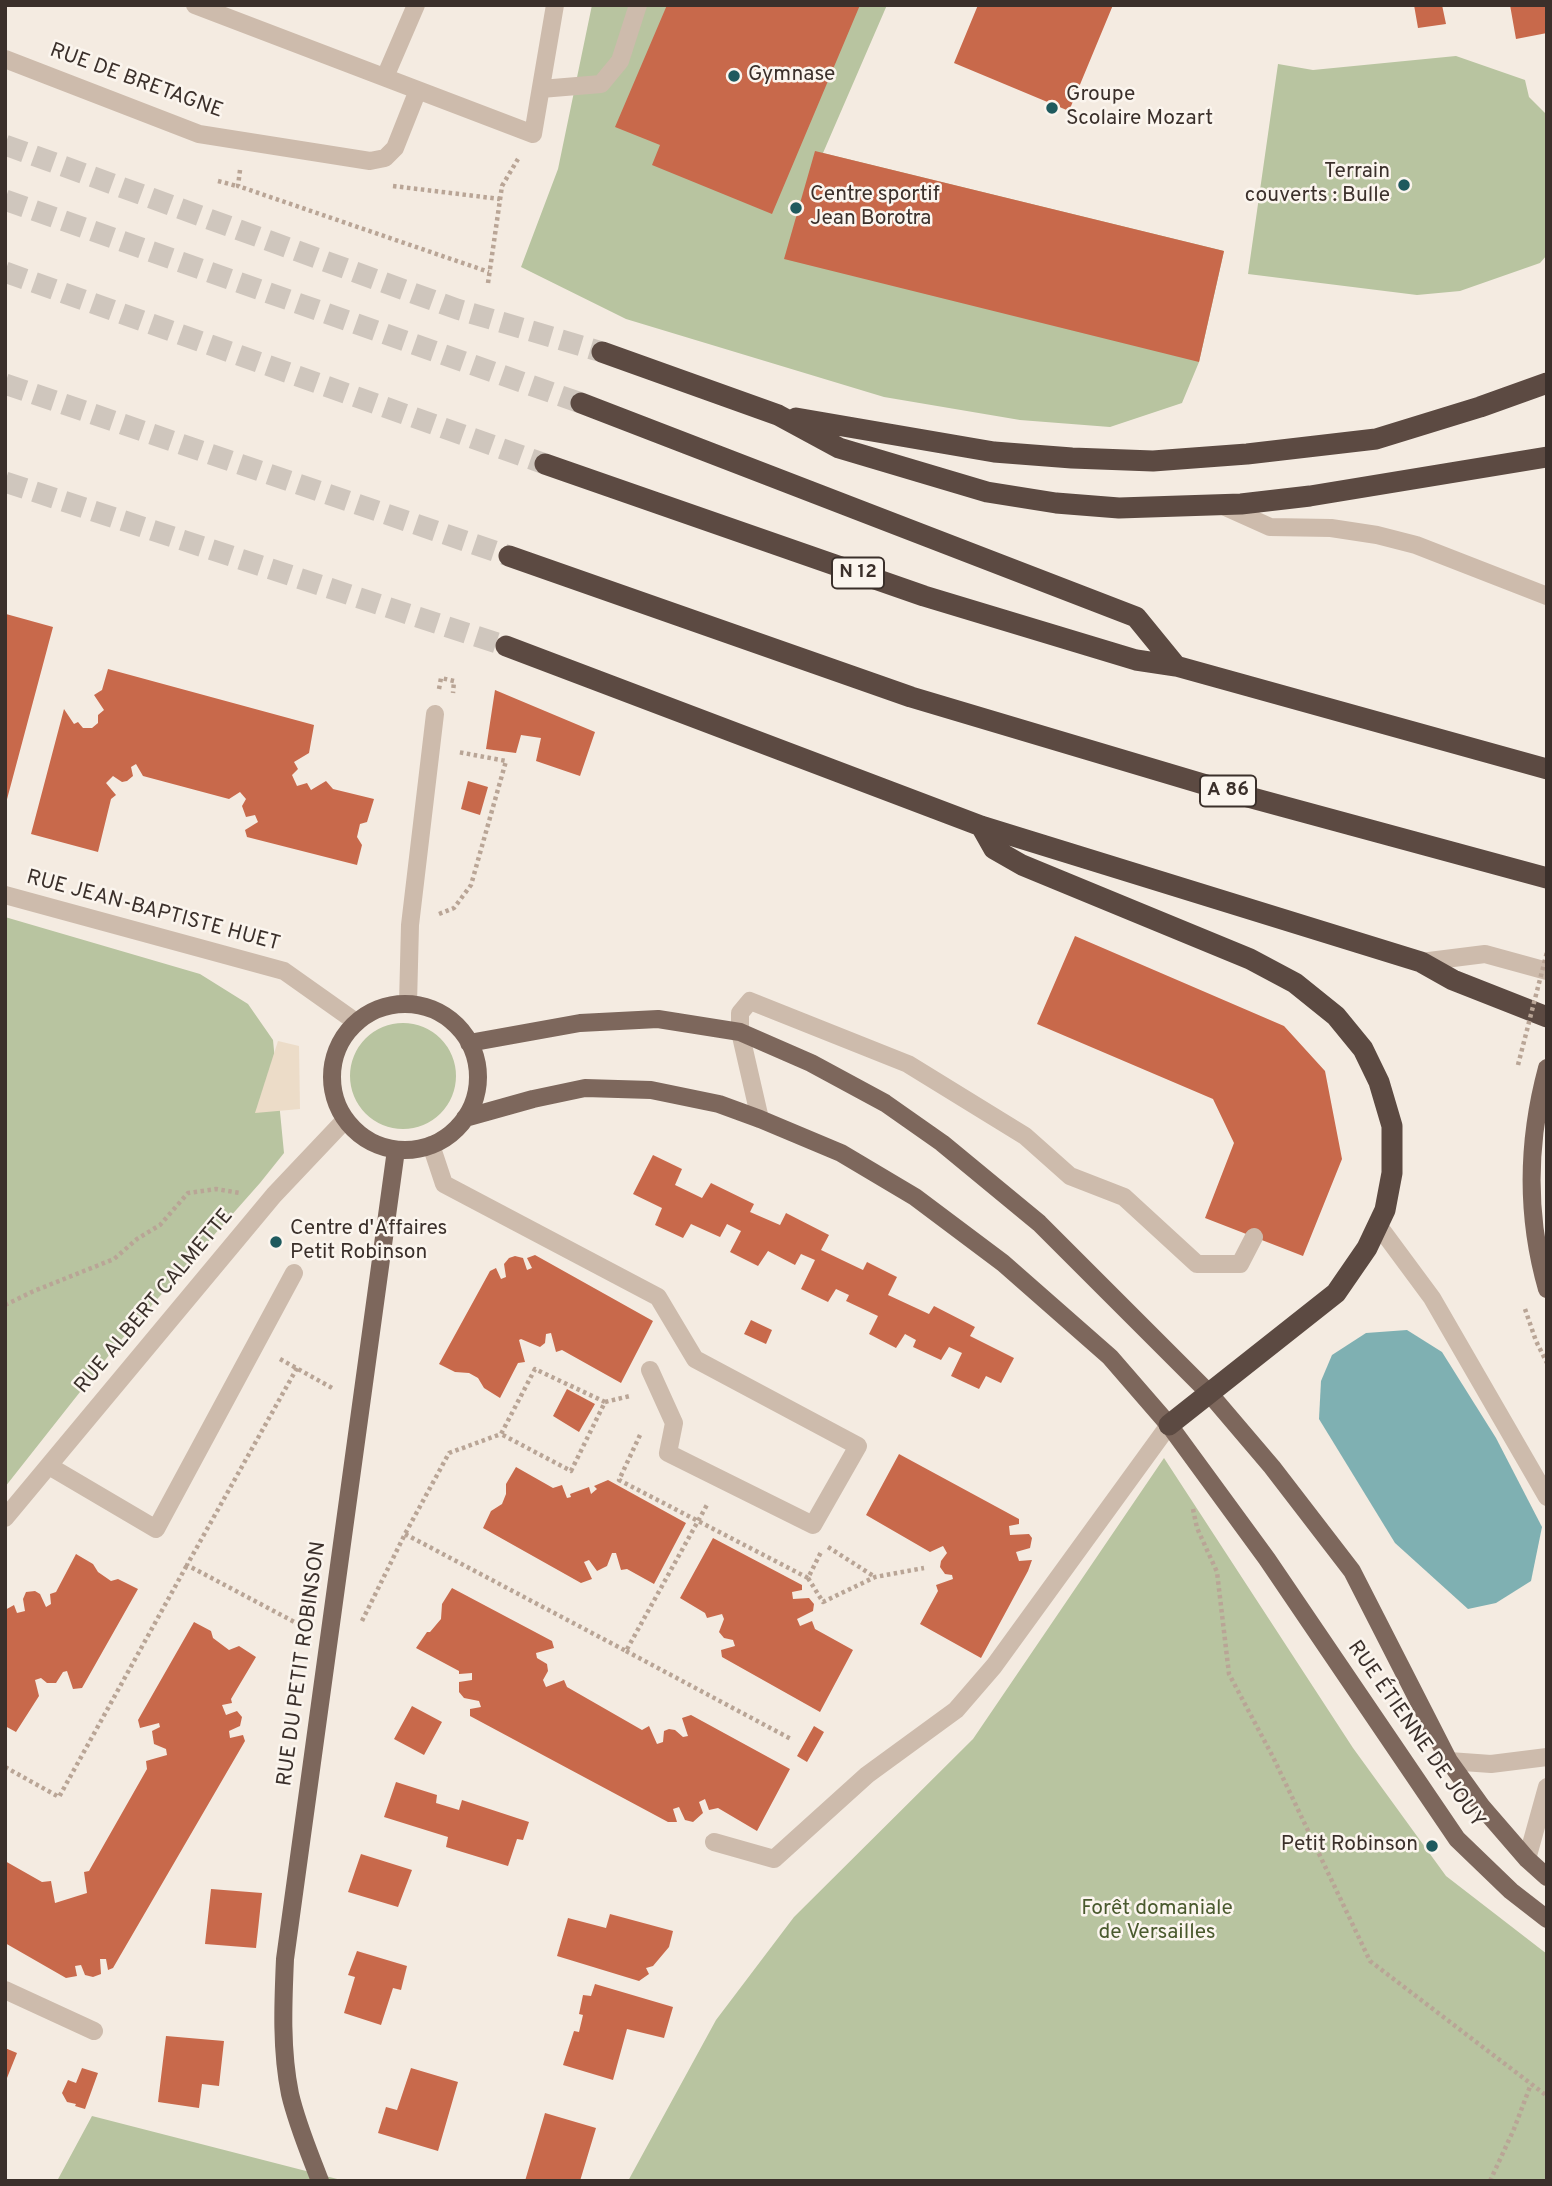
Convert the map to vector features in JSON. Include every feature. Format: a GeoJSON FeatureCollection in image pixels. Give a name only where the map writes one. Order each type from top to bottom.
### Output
{"type":"FeatureCollection","features":[{"type":"Feature","properties":{"kind":"highway"},"geometry":{"type":"LineString","coordinates":[[602,352],[778,415],[839,448],[987,492],[1056,503],[1119,508],[1241,504],[1547,457]]}},
{"type":"Feature","properties":{"kind":"highway"},"geometry":{"type":"LineString","coordinates":[[778,415],[995,452],[1153,461],[1247,454],[1376,439],[1547,383]]}},
{"type":"Feature","properties":{"kind":"highway"},"geometry":{"type":"LineString","coordinates":[[581,403],[1136,617],[1176,666],[1547,769]]}},
{"type":"Feature","properties":{"kind":"highway","name":"N 12"},"geometry":{"type":"LineString","coordinates":[[545,464],[923,596],[1136,660],[1176,666]]}},
{"type":"Feature","properties":{"kind":"highway","name":"A 86"},"geometry":{"type":"LineString","coordinates":[[509,556],[911,697],[1230,792],[1547,878]]}},
{"type":"Feature","properties":{"kind":"highway"},"geometry":{"type":"LineString","coordinates":[[506,646],[981,826],[1421,962],[1453,980],[1547,1017]]}},
{"type":"Feature","properties":{"kind":"highway"},"geometry":{"type":"LineString","coordinates":[[981,826],[994,849],[1022,865],[1250,959],[1295,984],[1336,1016],[1363,1049],[1379,1082],[1392,1126],[1392,1172],[1385,1210],[1367,1248],[1336,1293],[1169,1425]]}},
{"type":"Feature","properties":{"kind":"main road"},"geometry":{"type":"LineString","coordinates":[[408,1004],[423,1006],[444,1015],[461,1030],[476,1061],[478,1081],[474,1101],[465,1118],[450,1134],[431,1145],[414,1150],[396,1150],[381,1147],[355,1131],[345,1120],[335,1101],[331,1080],[334,1058],[342,1039],[356,1022],[371,1012],[408,1004]]}},
{"type":"Feature","properties":{"kind":"main road"},"geometry":{"type":"LineString","coordinates":[[469,1043],[580,1023],[658,1019],[740,1032],[811,1063],[885,1103],[942,1143],[1039,1223],[1209,1393],[1272,1467],[1352,1571],[1450,1761],[1482,1807],[1527,1859],[1547,1877]]}},
{"type":"Feature","properties":{"kind":"main road"},"geometry":{"type":"LineString","coordinates":[[1545,1073],[1532,1143],[1531,1195],[1535,1241],[1547,1289]]}},
{"type":"Feature","properties":{"kind":"main road","name":"RUE ÉTIENNE DE JOUY"},"geometry":{"type":"LineString","coordinates":[[465,1118],[585,1088],[651,1090],[719,1104],[841,1153],[937,1213],[1003,1263],[1110,1357],[1169,1425],[1267,1559],[1457,1839],[1511,1891],[1547,1919]]}},
{"type":"Feature","properties":{"kind":"main road","name":"RUE DU PETIT ROBINSON"},"geometry":{"type":"LineString","coordinates":[[320,2181],[301,2134],[290,2091],[282,2024],[285,1959],[396,1150]]}},
{"type":"Feature","properties":{"kind":"street"},"geometry":{"type":"LineString","coordinates":[[195,5],[533,134],[555,5]]}},
{"type":"Feature","properties":{"kind":"street"},"geometry":{"type":"LineString","coordinates":[[385,78],[416,5]]}},
{"type":"Feature","properties":{"kind":"street"},"geometry":{"type":"LineString","coordinates":[[541,89],[601,84],[620,61],[638,5]]}},
{"type":"Feature","properties":{"kind":"street","name":"RUE DE BRETAGNE"},"geometry":{"type":"LineString","coordinates":[[5,59],[199,134],[370,161],[385,158],[395,148],[418,90]]}},
{"type":"Feature","properties":{"kind":"street"},"geometry":{"type":"LineString","coordinates":[[1221,505],[1270,527],[1331,528],[1377,535],[1416,545],[1547,596]]}},
{"type":"Feature","properties":{"kind":"street"},"geometry":{"type":"LineString","coordinates":[[408,1004],[410,925],[435,714]]}},
{"type":"Feature","properties":{"kind":"street","name":"RUE JEAN-BAPTISTE HUET"},"geometry":{"type":"LineString","coordinates":[[5,895],[284,971],[356,1022]]}},
{"type":"Feature","properties":{"kind":"street"},"geometry":{"type":"LineString","coordinates":[[1421,962],[1485,954],[1547,971]]}},
{"type":"Feature","properties":{"kind":"street"},"geometry":{"type":"LineString","coordinates":[[760,1119],[740,1032],[740,1013],[750,1001],[908,1063],[1025,1136],[1070,1176],[1124,1197],[1197,1264],[1240,1264],[1254,1237]]}},
{"type":"Feature","properties":{"kind":"street","name":"RUE ALBERT CALMETTE"},"geometry":{"type":"LineString","coordinates":[[5,1518],[274,1195],[345,1120]]}},
{"type":"Feature","properties":{"kind":"street"},"geometry":{"type":"LineString","coordinates":[[431,1145],[444,1184],[658,1297],[695,1359],[858,1446],[813,1525],[668,1453],[674,1423],[650,1370]]}},
{"type":"Feature","properties":{"kind":"street"},"geometry":{"type":"LineString","coordinates":[[1378,1225],[1432,1298],[1547,1497]]}},
{"type":"Feature","properties":{"kind":"street"},"geometry":{"type":"LineString","coordinates":[[49,1466],[156,1529],[294,1273]]}},
{"type":"Feature","properties":{"kind":"street"},"geometry":{"type":"LineString","coordinates":[[714,1842],[774,1859],[867,1775],[956,1710],[994,1666],[1169,1425]]}},
{"type":"Feature","properties":{"kind":"street"},"geometry":{"type":"LineString","coordinates":[[1450,1761],[1490,1764],[1547,1757]]}},
{"type":"Feature","properties":{"kind":"street"},"geometry":{"type":"LineString","coordinates":[[1527,1859],[1547,1787]]}},
{"type":"Feature","properties":{"kind":"street"},"geometry":{"type":"LineString","coordinates":[[5,1990],[94,2031]]}},
{"type":"Feature","properties":{"kind":"path"},"geometry":{"type":"LineString","coordinates":[[488,283],[502,187],[533,134]]}},
{"type":"Feature","properties":{"kind":"path"},"geometry":{"type":"LineString","coordinates":[[237,186],[241,168]]}},
{"type":"Feature","properties":{"kind":"path"},"geometry":{"type":"LineString","coordinates":[[218,180],[489,272]]}},
{"type":"Feature","properties":{"kind":"path"},"geometry":{"type":"LineString","coordinates":[[391,186],[499,199]]}},
{"type":"Feature","properties":{"kind":"path"},"geometry":{"type":"LineString","coordinates":[[441,678],[454,681],[453,694]]}},
{"type":"Feature","properties":{"kind":"path"},"geometry":{"type":"LineString","coordinates":[[410,925],[454,908],[471,885],[506,761],[455,751],[454,763]]}},
{"type":"Feature","properties":{"kind":"path"},"geometry":{"type":"LineString","coordinates":[[1518,1065],[1547,952]]}},
{"type":"Feature","properties":{"kind":"path"},"geometry":{"type":"LineString","coordinates":[[5,1305],[34,1290],[114,1259],[137,1239],[155,1230],[188,1193],[216,1189],[248,1194],[260,1183],[274,1195]]}},
{"type":"Feature","properties":{"kind":"path"},"geometry":{"type":"LineString","coordinates":[[255,1345],[337,1391]]}},
{"type":"Feature","properties":{"kind":"path"},"geometry":{"type":"LineString","coordinates":[[5,1767],[59,1797],[297,1368]]}},
{"type":"Feature","properties":{"kind":"path"},"geometry":{"type":"LineString","coordinates":[[360,1625],[449,1453],[500,1434],[535,1369],[605,1402],[571,1471],[500,1434]]}},
{"type":"Feature","properties":{"kind":"path"},"geometry":{"type":"LineString","coordinates":[[626,1651],[720,1479]]}},
{"type":"Feature","properties":{"kind":"path"},"geometry":{"type":"LineString","coordinates":[[1212,1484],[1191,1499],[1197,1528],[1217,1572],[1229,1674],[1273,1757],[1370,1961],[1547,2096]]}},
{"type":"Feature","properties":{"kind":"path"},"geometry":{"type":"LineString","coordinates":[[698,1521],[808,1578],[823,1602],[875,1577],[924,1568]]}},
{"type":"Feature","properties":{"kind":"path"},"geometry":{"type":"LineString","coordinates":[[405,1534],[791,1739]]}},
{"type":"Feature","properties":{"kind":"path"},"geometry":{"type":"LineString","coordinates":[[808,1578],[825,1545],[875,1577]]}},
{"type":"Feature","properties":{"kind":"path"},"geometry":{"type":"LineString","coordinates":[[187,1565],[305,1628],[306,1615]]}},
{"type":"Feature","properties":{"kind":"path"},"geometry":{"type":"LineString","coordinates":[[1490,2181],[1531,2084]]}},
{"type":"Feature","properties":{"kind":"green space","name":"Centre sportif Jean Borotra"},"geometry":{"type":"Polygon","coordinates":[[[592,5],[887,5],[823,153],[1224,251],[1199,362],[1182,403],[1110,427],[1020,420],[884,397],[626,319],[521,267],[558,169],[592,5]]]}},
{"type":"Feature","properties":{"kind":"green space","name":"Terrain couverts : Bulle"},"geometry":{"type":"Polygon","coordinates":[[[1456,56],[1525,80],[1529,97],[1547,115],[1547,255],[1540,263],[1460,291],[1417,295],[1248,274],[1278,64],[1313,70],[1456,56]]]}},
{"type":"Feature","properties":{"kind":"green space"},"geometry":{"type":"Polygon","coordinates":[[[5,917],[200,974],[248,1004],[273,1040],[284,1153],[121,1340],[5,1487],[5,917]]]}},
{"type":"Feature","properties":{"kind":"green space"},"geometry":{"type":"Polygon","coordinates":[[[403,1023],[423,1027],[441,1038],[452,1056],[456,1076],[452,1096],[441,1114],[423,1125],[403,1129],[383,1125],[365,1114],[354,1096],[350,1076],[354,1056],[365,1038],[383,1027],[403,1023]]]}},
{"type":"Feature","properties":{"kind":"green space","name":"Forêt domaniale de Versailles"},"geometry":{"type":"Polygon","coordinates":[[[1164,1458],[1353,1748],[1446,1876],[1547,1954],[1547,2181],[628,2181],[716,2020],[794,1917],[973,1739],[1164,1458]]]}},
{"type":"Feature","properties":{"kind":"green space"},"geometry":{"type":"Polygon","coordinates":[[[92,2116],[345,2181],[57,2181],[92,2116]]]}},
{"type":"Feature","properties":{"kind":"shaded area"},"geometry":{"type":"Polygon","coordinates":[[[278,1041],[299,1046],[300,1109],[255,1113],[278,1041]]]}},
{"type":"Feature","properties":{"kind":"water"},"geometry":{"type":"Polygon","coordinates":[[[1407,1330],[1442,1352],[1496,1438],[1542,1527],[1531,1581],[1496,1603],[1468,1609],[1395,1543],[1319,1419],[1321,1381],[1332,1355],[1366,1333],[1407,1330]]]}},
{"type":"Feature","properties":{"kind":"building","name":"Gymnase"},"geometry":{"type":"Polygon","coordinates":[[[667,5],[860,5],[772,214],[652,165],[660,145],[615,127],[667,5]]]}},
{"type":"Feature","properties":{"kind":"building"},"geometry":{"type":"Polygon","coordinates":[[[978,5],[1113,5],[1069,111],[954,63],[978,5]]]}},
{"type":"Feature","properties":{"kind":"building"},"geometry":{"type":"Polygon","coordinates":[[[1414,5],[1442,5],[1446,24],[1418,28],[1414,5]]]}},
{"type":"Feature","properties":{"kind":"building"},"geometry":{"type":"Polygon","coordinates":[[[1510,5],[1547,5],[1547,33],[1516,39],[1510,5]]]}},
{"type":"Feature","properties":{"kind":"building"},"geometry":{"type":"Polygon","coordinates":[[[815,151],[1224,251],[1199,362],[784,259],[815,151]]]}},
{"type":"Feature","properties":{"kind":"building"},"geometry":{"type":"Polygon","coordinates":[[[6,614],[53,627],[5,803],[6,614]]]}},
{"type":"Feature","properties":{"kind":"building"},"geometry":{"type":"Polygon","coordinates":[[[108,669],[314,725],[309,753],[294,762],[298,769],[292,775],[297,786],[307,783],[311,790],[326,781],[333,789],[374,799],[367,822],[360,824],[357,837],[362,845],[357,865],[247,837],[245,830],[258,822],[255,815],[246,817],[242,806],[246,799],[240,792],[229,799],[143,776],[136,764],[131,767],[133,776],[127,781],[122,782],[113,776],[106,783],[116,795],[111,799],[98,852],[31,834],[64,709],[74,724],[78,722],[83,728],[92,728],[98,723],[98,715],[104,710],[94,695],[102,690],[108,669]]]}},
{"type":"Feature","properties":{"kind":"building"},"geometry":{"type":"Polygon","coordinates":[[[495,690],[595,732],[580,776],[536,761],[541,738],[521,735],[516,753],[486,749],[495,690]]]}},
{"type":"Feature","properties":{"kind":"building"},"geometry":{"type":"Polygon","coordinates":[[[468,781],[488,787],[480,815],[461,809],[468,781]]]}},
{"type":"Feature","properties":{"kind":"building"},"geometry":{"type":"Polygon","coordinates":[[[1075,936],[1284,1026],[1325,1071],[1342,1159],[1303,1256],[1205,1218],[1234,1143],[1213,1099],[1037,1024],[1075,936]]]}},
{"type":"Feature","properties":{"kind":"building"},"geometry":{"type":"Polygon","coordinates":[[[653,1155],[682,1169],[675,1185],[702,1198],[711,1183],[754,1204],[750,1212],[780,1225],[786,1213],[829,1235],[821,1250],[863,1270],[867,1262],[897,1277],[888,1295],[929,1314],[934,1306],[975,1327],[970,1336],[1014,1358],[1001,1383],[986,1376],[979,1389],[951,1376],[962,1353],[949,1347],[941,1360],[913,1347],[916,1340],[905,1334],[896,1348],[869,1334],[878,1316],[846,1301],[849,1295],[836,1289],[828,1302],[801,1289],[815,1260],[801,1254],[795,1265],[768,1251],[758,1266],[730,1252],[741,1231],[727,1224],[720,1237],[691,1224],[683,1238],[655,1225],[662,1208],[633,1194],[653,1155]]]}},
{"type":"Feature","properties":{"kind":"building"},"geometry":{"type":"Polygon","coordinates":[[[535,1255],[653,1321],[621,1383],[562,1350],[556,1352],[551,1333],[546,1334],[545,1343],[540,1347],[519,1340],[525,1362],[518,1363],[500,1398],[484,1388],[478,1378],[469,1373],[455,1372],[439,1364],[490,1271],[496,1268],[501,1279],[506,1277],[504,1264],[515,1256],[523,1258],[527,1270],[532,1268],[527,1258],[535,1255]]]}},
{"type":"Feature","properties":{"kind":"building"},"geometry":{"type":"Polygon","coordinates":[[[751,1320],[772,1330],[766,1344],[744,1334],[751,1320]]]}},
{"type":"Feature","properties":{"kind":"building"},"geometry":{"type":"Polygon","coordinates":[[[567,1389],[595,1404],[579,1432],[553,1416],[567,1389]]]}},
{"type":"Feature","properties":{"kind":"building"},"geometry":{"type":"Polygon","coordinates":[[[899,1454],[1019,1519],[1019,1524],[1009,1526],[1010,1535],[1029,1534],[1032,1538],[1030,1548],[1016,1552],[1019,1561],[1032,1560],[981,1658],[920,1624],[938,1591],[936,1585],[953,1579],[952,1575],[945,1574],[940,1567],[947,1553],[943,1546],[930,1552],[866,1515],[899,1454]]]}},
{"type":"Feature","properties":{"kind":"building"},"geometry":{"type":"Polygon","coordinates":[[[516,1467],[553,1488],[562,1485],[567,1498],[571,1497],[570,1494],[589,1487],[591,1494],[597,1489],[594,1486],[608,1480],[686,1523],[654,1584],[627,1569],[621,1570],[616,1553],[612,1553],[607,1566],[597,1571],[589,1560],[584,1562],[592,1579],[581,1583],[483,1528],[491,1511],[502,1504],[506,1484],[516,1467]]]}},
{"type":"Feature","properties":{"kind":"building"},"geometry":{"type":"Polygon","coordinates":[[[713,1538],[802,1585],[802,1590],[792,1592],[793,1599],[809,1598],[814,1604],[813,1611],[797,1619],[800,1626],[812,1621],[815,1629],[853,1650],[820,1712],[722,1657],[721,1650],[735,1646],[733,1640],[724,1638],[719,1632],[724,1619],[722,1614],[707,1618],[705,1613],[680,1598],[713,1538]]]}},
{"type":"Feature","properties":{"kind":"building"},"geometry":{"type":"Polygon","coordinates":[[[76,1554],[93,1564],[98,1572],[111,1581],[118,1579],[138,1589],[82,1688],[73,1689],[67,1671],[63,1672],[56,1683],[47,1683],[41,1678],[35,1680],[39,1696],[16,1732],[5,1726],[5,1610],[14,1605],[17,1613],[25,1611],[23,1599],[26,1592],[35,1591],[40,1594],[46,1607],[51,1604],[50,1594],[56,1592],[76,1554]]]}},
{"type":"Feature","properties":{"kind":"building"},"geometry":{"type":"Polygon","coordinates":[[[452,1588],[552,1641],[554,1648],[536,1653],[537,1658],[547,1664],[548,1671],[543,1680],[546,1687],[564,1680],[567,1687],[642,1730],[649,1726],[657,1744],[663,1742],[664,1731],[669,1729],[675,1730],[683,1737],[688,1736],[682,1718],[691,1715],[790,1769],[757,1831],[718,1808],[709,1810],[705,1799],[699,1802],[703,1813],[693,1822],[685,1820],[679,1807],[673,1809],[677,1822],[668,1822],[470,1716],[470,1709],[481,1707],[479,1701],[464,1698],[459,1692],[459,1682],[472,1680],[472,1673],[459,1674],[459,1671],[416,1648],[427,1632],[441,1619],[442,1604],[452,1588]]]}},
{"type":"Feature","properties":{"kind":"building"},"geometry":{"type":"Polygon","coordinates":[[[194,1622],[211,1631],[213,1638],[229,1650],[239,1646],[256,1657],[231,1699],[232,1703],[222,1705],[226,1715],[237,1711],[242,1717],[240,1726],[229,1731],[230,1738],[243,1735],[245,1741],[113,1968],[108,1970],[106,1959],[100,1959],[101,1974],[93,1977],[85,1975],[81,1965],[75,1966],[77,1976],[66,1978],[5,1943],[5,1861],[42,1882],[51,1881],[55,1903],[87,1893],[84,1872],[89,1871],[147,1769],[146,1761],[167,1755],[166,1749],[154,1744],[152,1731],[160,1727],[159,1723],[140,1728],[138,1720],[194,1622]]]}},
{"type":"Feature","properties":{"kind":"building"},"geometry":{"type":"Polygon","coordinates":[[[412,1706],[442,1722],[424,1755],[394,1739],[412,1706]]]}},
{"type":"Feature","properties":{"kind":"building"},"geometry":{"type":"Polygon","coordinates":[[[814,1726],[824,1732],[807,1762],[797,1756],[814,1726]]]}},
{"type":"Feature","properties":{"kind":"building"},"geometry":{"type":"Polygon","coordinates":[[[396,1782],[437,1795],[436,1803],[459,1810],[462,1800],[529,1822],[523,1840],[517,1839],[508,1866],[446,1847],[448,1837],[384,1817],[396,1782]]]}},
{"type":"Feature","properties":{"kind":"building"},"geometry":{"type":"Polygon","coordinates":[[[361,1854],[412,1870],[398,1907],[348,1892],[361,1854]]]}},
{"type":"Feature","properties":{"kind":"building"},"geometry":{"type":"Polygon","coordinates":[[[211,1889],[262,1893],[256,1948],[205,1944],[211,1889]]]}},
{"type":"Feature","properties":{"kind":"building"},"geometry":{"type":"Polygon","coordinates":[[[610,1914],[673,1931],[669,1947],[653,1966],[646,1968],[649,1974],[639,1981],[557,1956],[568,1918],[606,1928],[610,1914]]]}},
{"type":"Feature","properties":{"kind":"building"},"geometry":{"type":"Polygon","coordinates":[[[357,1951],[407,1966],[401,1990],[393,1988],[381,2025],[344,2013],[355,1977],[348,1975],[357,1951]]]}},
{"type":"Feature","properties":{"kind":"building"},"geometry":{"type":"Polygon","coordinates":[[[595,1984],[673,2007],[664,2038],[627,2029],[613,2080],[563,2065],[574,2031],[579,2032],[583,2015],[579,2014],[583,1995],[591,1996],[595,1984]]]}},
{"type":"Feature","properties":{"kind":"building"},"geometry":{"type":"Polygon","coordinates":[[[166,2036],[224,2041],[219,2086],[202,2084],[199,2108],[158,2102],[166,2036]]]}},
{"type":"Feature","properties":{"kind":"building"},"geometry":{"type":"Polygon","coordinates":[[[5,2048],[17,2053],[5,2083],[5,2048]]]}},
{"type":"Feature","properties":{"kind":"building"},"geometry":{"type":"Polygon","coordinates":[[[82,2068],[98,2073],[85,2109],[67,2102],[62,2093],[68,2080],[76,2083],[82,2068]]]}},
{"type":"Feature","properties":{"kind":"building"},"geometry":{"type":"Polygon","coordinates":[[[411,2068],[458,2082],[438,2151],[378,2133],[386,2107],[397,2110],[411,2068]]]}},
{"type":"Feature","properties":{"kind":"building"},"geometry":{"type":"Polygon","coordinates":[[[545,2113],[596,2128],[580,2181],[525,2181],[545,2113]]]}},
{"type":"Feature","properties":{"kind":"tunnel"},"geometry":{"type":"LineString","coordinates":[[5,145],[457,309],[602,352]]}},
{"type":"Feature","properties":{"kind":"tunnel"},"geometry":{"type":"LineString","coordinates":[[5,200],[581,403]]}},
{"type":"Feature","properties":{"kind":"tunnel"},"geometry":{"type":"LineString","coordinates":[[5,272],[545,464]]}},
{"type":"Feature","properties":{"kind":"tunnel"},"geometry":{"type":"LineString","coordinates":[[5,384],[509,556]]}},
{"type":"Feature","properties":{"kind":"tunnel"},"geometry":{"type":"LineString","coordinates":[[5,482],[506,646]]}},
{"type":"Feature","properties":{"kind":"place","name":"Gymnase"},"geometry":{"type":"Point","coordinates":[734,76]}},
{"type":"Feature","properties":{"kind":"place","name":"Groupe Scolaire Mozart"},"geometry":{"type":"Point","coordinates":[1052,108]}},
{"type":"Feature","properties":{"kind":"place","name":"Terrain couverts : Bulle"},"geometry":{"type":"Point","coordinates":[1404,185]}},
{"type":"Feature","properties":{"kind":"place","name":"Centre sportif Jean Borotra"},"geometry":{"type":"Point","coordinates":[796,208]}},
{"type":"Feature","properties":{"kind":"place","name":"Centre d'Affaires Petit Robinson"},"geometry":{"type":"Point","coordinates":[276,1242]}},
{"type":"Feature","properties":{"kind":"place","name":"Petit Robinson"},"geometry":{"type":"Point","coordinates":[1432,1846]}}]}
